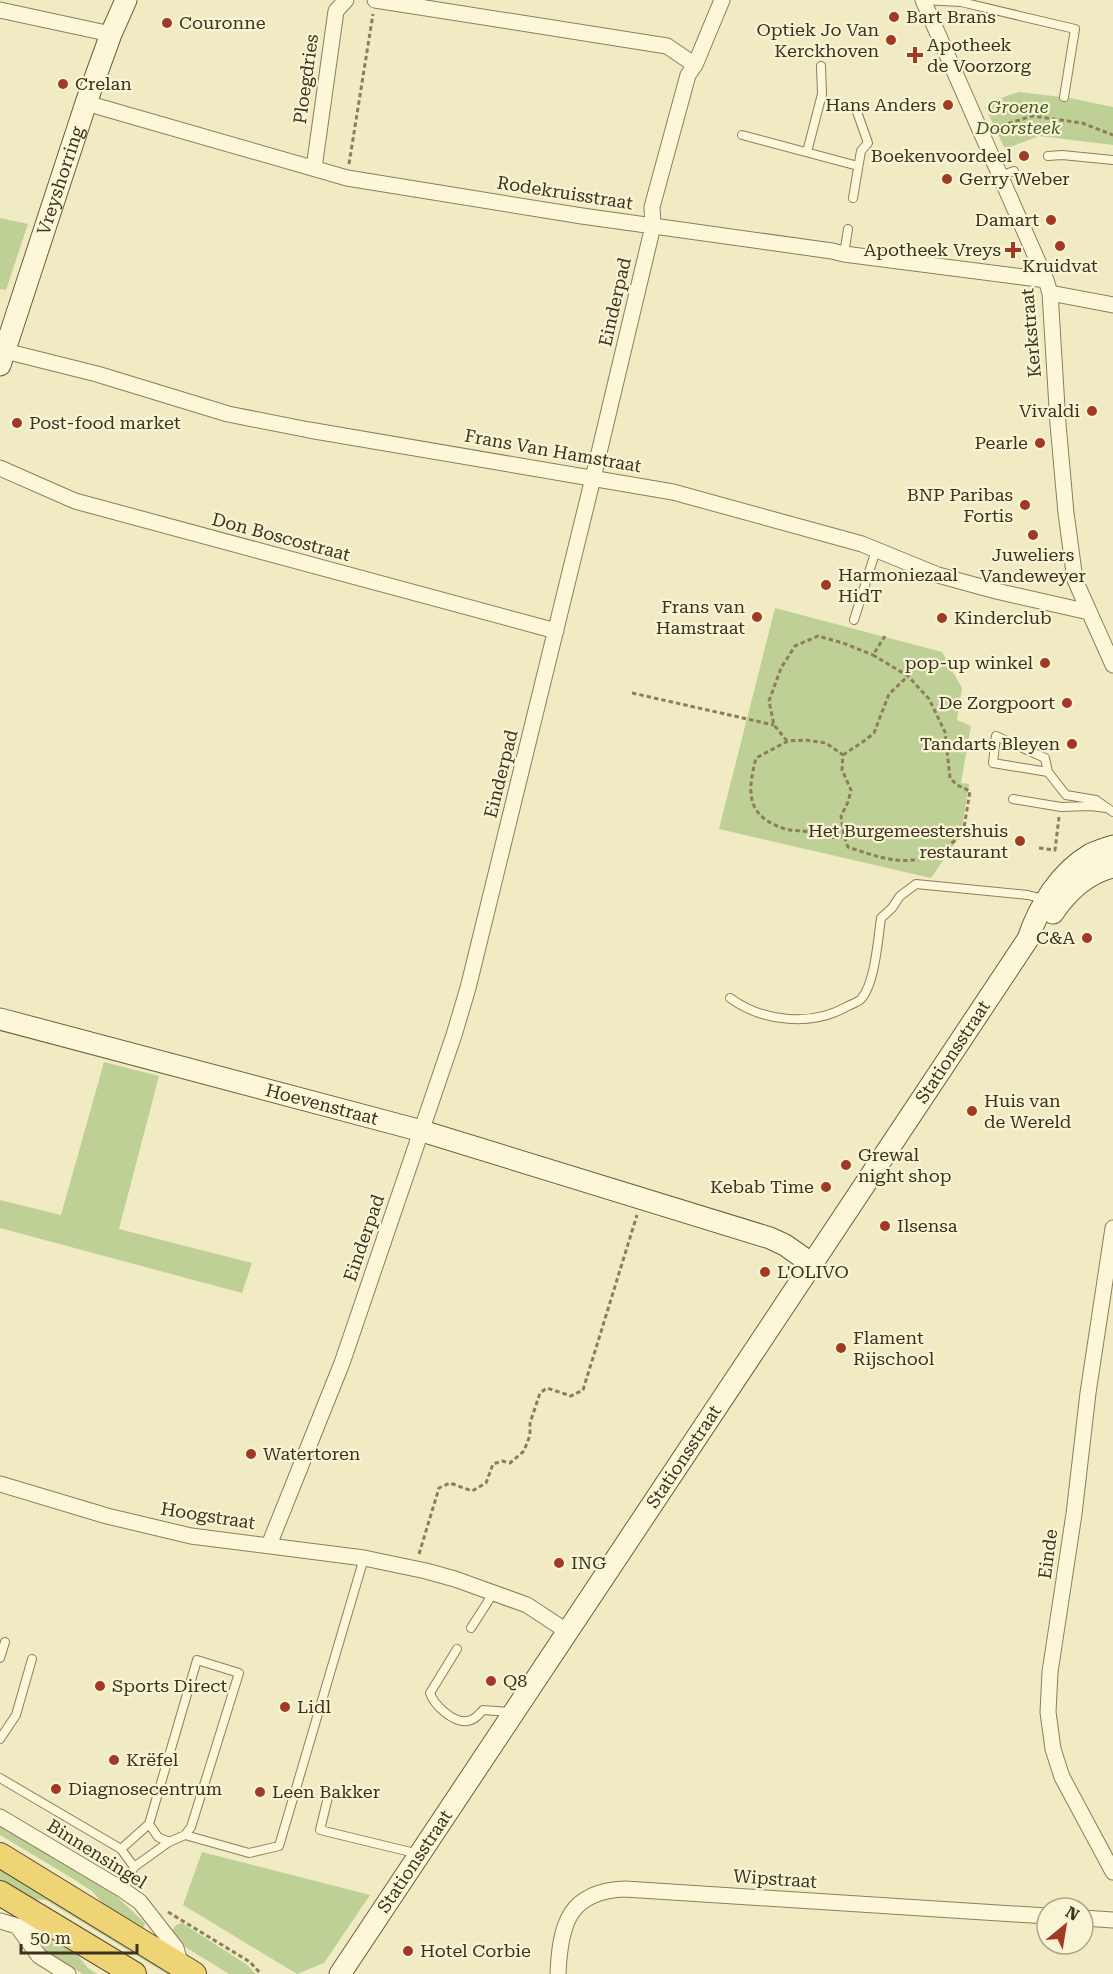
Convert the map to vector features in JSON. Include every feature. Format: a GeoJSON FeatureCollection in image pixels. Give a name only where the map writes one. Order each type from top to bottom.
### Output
{"type":"FeatureCollection","features":[{"type":"Feature","properties":{"kind":"highway"},"geometry":{"type":"LineString","coordinates":[[0,1855],[188,1970]]}},
{"type":"Feature","properties":{"kind":"highway"},"geometry":{"type":"LineString","coordinates":[[0,1893],[134,1974]]}},
{"type":"Feature","properties":{"kind":"main road","name":"Vreyshorring"},"geometry":{"type":"LineString","coordinates":[[2,358],[86,103],[126,0]]}},
{"type":"Feature","properties":{"kind":"main road","name":"Stationsstraat"},"geometry":{"type":"LineString","coordinates":[[340,1974],[1028,939],[1034,921],[1052,903],[1074,866],[1092,854],[1113,846]]}},
{"type":"Feature","properties":{"kind":"main road","name":"Stationsstraat"},"geometry":{"type":"LineString","coordinates":[[1052,903],[1070,893],[1087,877],[1113,867]]}},
{"type":"Feature","properties":{"kind":"main road","name":"Hoevenstraat"},"geometry":{"type":"LineString","coordinates":[[0,1019],[422,1131],[770,1238],[785,1245],[812,1264]]}},
{"type":"Feature","properties":{"kind":"street","name":"Ploegdries"},"geometry":{"type":"LineString","coordinates":[[314,168],[336,11],[346,0]]}},
{"type":"Feature","properties":{"kind":"street","name":"Einderpad"},"geometry":{"type":"LineString","coordinates":[[269,1545],[342,1363],[422,1131],[468,988],[653,226],[652,207],[688,75],[695,64],[722,0]]}},
{"type":"Feature","properties":{"kind":"street","name":"Kerkstraat"},"geometry":{"type":"LineString","coordinates":[[923,0],[981,132],[1007,173],[1048,286],[1066,513],[1075,580],[1089,612],[1106,635],[1113,664]]}},
{"type":"Feature","properties":{"kind":"street"},"geometry":{"type":"LineString","coordinates":[[374,6],[668,46],[695,64]]}},
{"type":"Feature","properties":{"kind":"street"},"geometry":{"type":"LineString","coordinates":[[0,10],[111,34]]}},
{"type":"Feature","properties":{"kind":"street","name":"Rodekruisstraat"},"geometry":{"type":"LineString","coordinates":[[86,103],[347,178],[1048,286],[1113,305]]}},
{"type":"Feature","properties":{"kind":"street","name":"Frans Van Hamstraat"},"geometry":{"type":"LineString","coordinates":[[2,358],[97,374],[228,414],[673,492],[862,544],[938,575],[1006,594],[1089,612]]}},
{"type":"Feature","properties":{"kind":"street","name":"Don Boscostraat"},"geometry":{"type":"LineString","coordinates":[[0,468],[75,501],[556,632]]}},
{"type":"Feature","properties":{"kind":"street","name":"Einde"},"geometry":{"type":"LineString","coordinates":[[1113,1228],[1107,1314],[1088,1392],[1074,1514],[1050,1672],[1048,1712],[1053,1749],[1062,1777],[1113,1872]]}},
{"type":"Feature","properties":{"kind":"street","name":"Hoogstraat"},"geometry":{"type":"LineString","coordinates":[[0,1484],[107,1516],[191,1536],[364,1558],[455,1578],[527,1605],[568,1632]]}},
{"type":"Feature","properties":{"kind":"street","name":"Binnensingel"},"geometry":{"type":"LineString","coordinates":[[0,1817],[140,1902],[176,1948],[188,1970]]}},
{"type":"Feature","properties":{"kind":"street","name":"Wipstraat"},"geometry":{"type":"LineString","coordinates":[[558,1974],[560,1938],[568,1918],[581,1903],[601,1892],[611,1890],[625,1889],[1035,1915]]}},
{"type":"Feature","properties":{"kind":"street"},"geometry":{"type":"LineString","coordinates":[[1095,1919],[1113,1920]]}},
{"type":"Feature","properties":{"kind":"street"},"geometry":{"type":"LineString","coordinates":[[0,1921],[17,1926],[57,1928]]}},
{"type":"Feature","properties":{"kind":"street"},"geometry":{"type":"LineString","coordinates":[[17,1926],[39,1956],[68,1974]]}},
{"type":"Feature","properties":{"kind":"lane"},"geometry":{"type":"LineString","coordinates":[[923,0],[961,2],[1076,28],[1064,96]]}},
{"type":"Feature","properties":{"kind":"lane"},"geometry":{"type":"LineString","coordinates":[[807,152],[822,94],[821,66]]}},
{"type":"Feature","properties":{"kind":"lane"},"geometry":{"type":"LineString","coordinates":[[853,198],[861,151],[868,143],[856,109]]}},
{"type":"Feature","properties":{"kind":"lane"},"geometry":{"type":"LineString","coordinates":[[742,135],[858,166]]}},
{"type":"Feature","properties":{"kind":"lane"},"geometry":{"type":"LineString","coordinates":[[1048,156],[1062,155],[1113,160]]}},
{"type":"Feature","properties":{"kind":"lane"},"geometry":{"type":"LineString","coordinates":[[844,254],[848,229]]}},
{"type":"Feature","properties":{"kind":"lane"},"geometry":{"type":"LineString","coordinates":[[854,620],[876,550]]}},
{"type":"Feature","properties":{"kind":"lane"},"geometry":{"type":"LineString","coordinates":[[1048,772],[993,763],[996,736],[1045,758],[1048,772],[1066,795],[1096,800],[1110,810]]}},
{"type":"Feature","properties":{"kind":"lane"},"geometry":{"type":"LineString","coordinates":[[1013,799],[1061,807],[1091,806],[1110,810]]}},
{"type":"Feature","properties":{"kind":"lane"},"geometry":{"type":"LineString","coordinates":[[730,998],[742,1007],[760,1014],[814,1019],[838,1012],[861,998],[874,971],[881,918],[900,896],[916,884],[1028,895],[1052,903]]}},
{"type":"Feature","properties":{"kind":"lane"},"geometry":{"type":"LineString","coordinates":[[185,1835],[249,1853],[279,1846],[364,1558]]}},
{"type":"Feature","properties":{"kind":"lane"},"geometry":{"type":"LineString","coordinates":[[471,1628],[494,1592]]}},
{"type":"Feature","properties":{"kind":"lane"},"geometry":{"type":"LineString","coordinates":[[0,1658],[5,1642]]}},
{"type":"Feature","properties":{"kind":"lane"},"geometry":{"type":"LineString","coordinates":[[457,1649],[430,1693],[433,1700],[444,1711],[459,1720],[467,1721],[476,1718],[483,1710],[515,1712]]}},
{"type":"Feature","properties":{"kind":"lane"},"geometry":{"type":"LineString","coordinates":[[0,1740],[16,1715],[32,1659]]}},
{"type":"Feature","properties":{"kind":"lane"},"geometry":{"type":"LineString","coordinates":[[121,1849],[149,1824],[196,1660],[239,1673],[191,1827],[185,1835],[169,1842],[134,1867],[123,1890]]}},
{"type":"Feature","properties":{"kind":"lane"},"geometry":{"type":"LineString","coordinates":[[0,1718],[10,1722]]}},
{"type":"Feature","properties":{"kind":"lane"},"geometry":{"type":"LineString","coordinates":[[0,1778],[121,1849],[134,1867]]}},
{"type":"Feature","properties":{"kind":"lane"},"geometry":{"type":"LineString","coordinates":[[329,1793],[320,1830],[420,1854]]}},
{"type":"Feature","properties":{"kind":"lane"},"geometry":{"type":"LineString","coordinates":[[149,1824],[158,1837],[169,1842]]}},
{"type":"Feature","properties":{"kind":"path"},"geometry":{"type":"LineString","coordinates":[[347,178],[374,6]]}},
{"type":"Feature","properties":{"kind":"path"},"geometry":{"type":"LineString","coordinates":[[981,132],[1032,116],[1082,123],[1113,135]]}},
{"type":"Feature","properties":{"kind":"path"},"geometry":{"type":"LineString","coordinates":[[788,741],[774,725],[769,701],[781,668],[795,646],[818,636],[873,655],[908,676],[929,699],[945,732],[950,778],[957,785],[970,791],[963,834],[946,849],[923,859],[902,861],[849,847],[844,836],[841,816],[851,790],[842,770],[843,755]]}},
{"type":"Feature","properties":{"kind":"path"},"geometry":{"type":"LineString","coordinates":[[873,655],[885,636]]}},
{"type":"Feature","properties":{"kind":"path"},"geometry":{"type":"LineString","coordinates":[[843,755],[874,733],[889,694],[908,676]]}},
{"type":"Feature","properties":{"kind":"path"},"geometry":{"type":"LineString","coordinates":[[632,693],[774,725]]}},
{"type":"Feature","properties":{"kind":"path"},"geometry":{"type":"LineString","coordinates":[[843,755],[826,743],[805,740],[788,741],[756,758],[751,777],[752,804],[763,820],[786,829],[834,839],[844,836]]}},
{"type":"Feature","properties":{"kind":"path"},"geometry":{"type":"LineString","coordinates":[[1039,848],[1055,850],[1061,807]]}},
{"type":"Feature","properties":{"kind":"path"},"geometry":{"type":"LineString","coordinates":[[414,1568],[440,1488],[450,1483],[472,1491],[486,1483],[493,1464],[502,1461],[510,1463],[524,1451],[530,1435],[530,1423],[543,1390],[547,1388],[571,1396],[583,1390],[642,1199]]}},
{"type":"Feature","properties":{"kind":"path"},"geometry":{"type":"LineString","coordinates":[[140,1902],[163,1909],[250,1962],[261,1974]]}},
{"type":"Feature","properties":{"kind":"green space","name":"Groene Doorsteek"},"geometry":{"type":"Polygon","coordinates":[[[1019,92],[1070,98],[1113,107],[1113,145],[1039,136],[1005,149],[985,107],[1019,92]]]}},
{"type":"Feature","properties":{"kind":"green space"},"geometry":{"type":"Polygon","coordinates":[[[0,218],[28,224],[6,290],[0,289],[0,218]]]}},
{"type":"Feature","properties":{"kind":"green space"},"geometry":{"type":"Polygon","coordinates":[[[775,608],[942,652],[962,688],[957,720],[971,726],[961,783],[969,784],[961,834],[931,878],[719,829],[775,608]]]}},
{"type":"Feature","properties":{"kind":"green space"},"geometry":{"type":"Polygon","coordinates":[[[104,1062],[159,1076],[119,1229],[252,1263],[242,1293],[0,1228],[0,1200],[61,1215],[104,1062]]]}},
{"type":"Feature","properties":{"kind":"green space"},"geometry":{"type":"Polygon","coordinates":[[[0,1824],[113,1893],[145,1923],[143,1928],[104,1905],[93,1892],[75,1880],[0,1835],[0,1824]]]}},
{"type":"Feature","properties":{"kind":"green space"},"geometry":{"type":"Polygon","coordinates":[[[202,1852],[370,1895],[324,1963],[297,1974],[183,1905],[202,1852]]]}},
{"type":"Feature","properties":{"kind":"green space"},"geometry":{"type":"Polygon","coordinates":[[[0,1866],[177,1974],[167,1974],[46,1900],[28,1899],[0,1882],[0,1866]]]}},
{"type":"Feature","properties":{"kind":"green space"},"geometry":{"type":"Polygon","coordinates":[[[182,1923],[246,1964],[256,1974],[229,1974],[174,1940],[171,1932],[176,1925],[182,1923]]]}},
{"type":"Feature","properties":{"kind":"green space"},"geometry":{"type":"Polygon","coordinates":[[[47,1937],[74,1951],[88,1968],[97,1974],[83,1974],[46,1952],[39,1943],[47,1937]]]}},
{"type":"Feature","properties":{"kind":"place","name":"Bart Brans"},"geometry":{"type":"Point","coordinates":[894,17]}},
{"type":"Feature","properties":{"kind":"place","name":"Couronne"},"geometry":{"type":"Point","coordinates":[167,23]}},
{"type":"Feature","properties":{"kind":"place","name":"Optiek Jo Van Kerckhoven"},"geometry":{"type":"Point","coordinates":[891,40]}},
{"type":"Feature","properties":{"kind":"place","name":"Apotheek de Voorzorg"},"geometry":{"type":"Point","coordinates":[915,55]}},
{"type":"Feature","properties":{"kind":"place","name":"Crelan"},"geometry":{"type":"Point","coordinates":[63,84]}},
{"type":"Feature","properties":{"kind":"place","name":"Hans Anders"},"geometry":{"type":"Point","coordinates":[948,105]}},
{"type":"Feature","properties":{"kind":"place","name":"Boekenvoordeel"},"geometry":{"type":"Point","coordinates":[1024,156]}},
{"type":"Feature","properties":{"kind":"place","name":"Gerry Weber"},"geometry":{"type":"Point","coordinates":[947,179]}},
{"type":"Feature","properties":{"kind":"place","name":"Damart"},"geometry":{"type":"Point","coordinates":[1051,220]}},
{"type":"Feature","properties":{"kind":"place","name":"Kruidvat"},"geometry":{"type":"Point","coordinates":[1060,246]}},
{"type":"Feature","properties":{"kind":"place","name":"Apotheek Vreys"},"geometry":{"type":"Point","coordinates":[1013,250]}},
{"type":"Feature","properties":{"kind":"place","name":"Vivaldi"},"geometry":{"type":"Point","coordinates":[1092,411]}},
{"type":"Feature","properties":{"kind":"place","name":"Post-food market"},"geometry":{"type":"Point","coordinates":[17,423]}},
{"type":"Feature","properties":{"kind":"place","name":"Pearle"},"geometry":{"type":"Point","coordinates":[1040,443]}},
{"type":"Feature","properties":{"kind":"place","name":"BNP Paribas Fortis"},"geometry":{"type":"Point","coordinates":[1025,505]}},
{"type":"Feature","properties":{"kind":"place","name":"Juweliers Vandeweyer"},"geometry":{"type":"Point","coordinates":[1033,535]}},
{"type":"Feature","properties":{"kind":"place","name":"Harmoniezaal HidT"},"geometry":{"type":"Point","coordinates":[826,585]}},
{"type":"Feature","properties":{"kind":"place","name":"Frans van Hamstraat"},"geometry":{"type":"Point","coordinates":[757,617]}},
{"type":"Feature","properties":{"kind":"place","name":"Kinderclub"},"geometry":{"type":"Point","coordinates":[942,618]}},
{"type":"Feature","properties":{"kind":"place","name":"pop-up winkel"},"geometry":{"type":"Point","coordinates":[1045,663]}},
{"type":"Feature","properties":{"kind":"place","name":"De Zorgpoort"},"geometry":{"type":"Point","coordinates":[1067,703]}},
{"type":"Feature","properties":{"kind":"place","name":"Tandarts Bleyen"},"geometry":{"type":"Point","coordinates":[1072,744]}},
{"type":"Feature","properties":{"kind":"place","name":"Het Burgemeestershuis restaurant"},"geometry":{"type":"Point","coordinates":[1020,841]}},
{"type":"Feature","properties":{"kind":"place","name":"C&A"},"geometry":{"type":"Point","coordinates":[1087,938]}},
{"type":"Feature","properties":{"kind":"place","name":"Huis van de Wereld"},"geometry":{"type":"Point","coordinates":[972,1111]}},
{"type":"Feature","properties":{"kind":"place","name":"Grewal night shop"},"geometry":{"type":"Point","coordinates":[846,1165]}},
{"type":"Feature","properties":{"kind":"place","name":"Kebab Time"},"geometry":{"type":"Point","coordinates":[826,1187]}},
{"type":"Feature","properties":{"kind":"place","name":"Ilsensa"},"geometry":{"type":"Point","coordinates":[885,1226]}},
{"type":"Feature","properties":{"kind":"place","name":"L'OLIVO"},"geometry":{"type":"Point","coordinates":[765,1272]}},
{"type":"Feature","properties":{"kind":"place","name":"Flament Rijschool"},"geometry":{"type":"Point","coordinates":[841,1348]}},
{"type":"Feature","properties":{"kind":"place","name":"Watertoren"},"geometry":{"type":"Point","coordinates":[251,1454]}},
{"type":"Feature","properties":{"kind":"place","name":"ING"},"geometry":{"type":"Point","coordinates":[559,1563]}},
{"type":"Feature","properties":{"kind":"place","name":"Q8"},"geometry":{"type":"Point","coordinates":[491,1681]}},
{"type":"Feature","properties":{"kind":"place","name":"Sports Direct"},"geometry":{"type":"Point","coordinates":[100,1686]}},
{"type":"Feature","properties":{"kind":"place","name":"Lidl"},"geometry":{"type":"Point","coordinates":[285,1707]}},
{"type":"Feature","properties":{"kind":"place","name":"Krëfel"},"geometry":{"type":"Point","coordinates":[114,1760]}},
{"type":"Feature","properties":{"kind":"place","name":"Diagnosecentrum"},"geometry":{"type":"Point","coordinates":[56,1789]}},
{"type":"Feature","properties":{"kind":"place","name":"Leen Bakker"},"geometry":{"type":"Point","coordinates":[260,1792]}},
{"type":"Feature","properties":{"kind":"place","name":"Hotel Corbie"},"geometry":{"type":"Point","coordinates":[408,1951]}}]}
